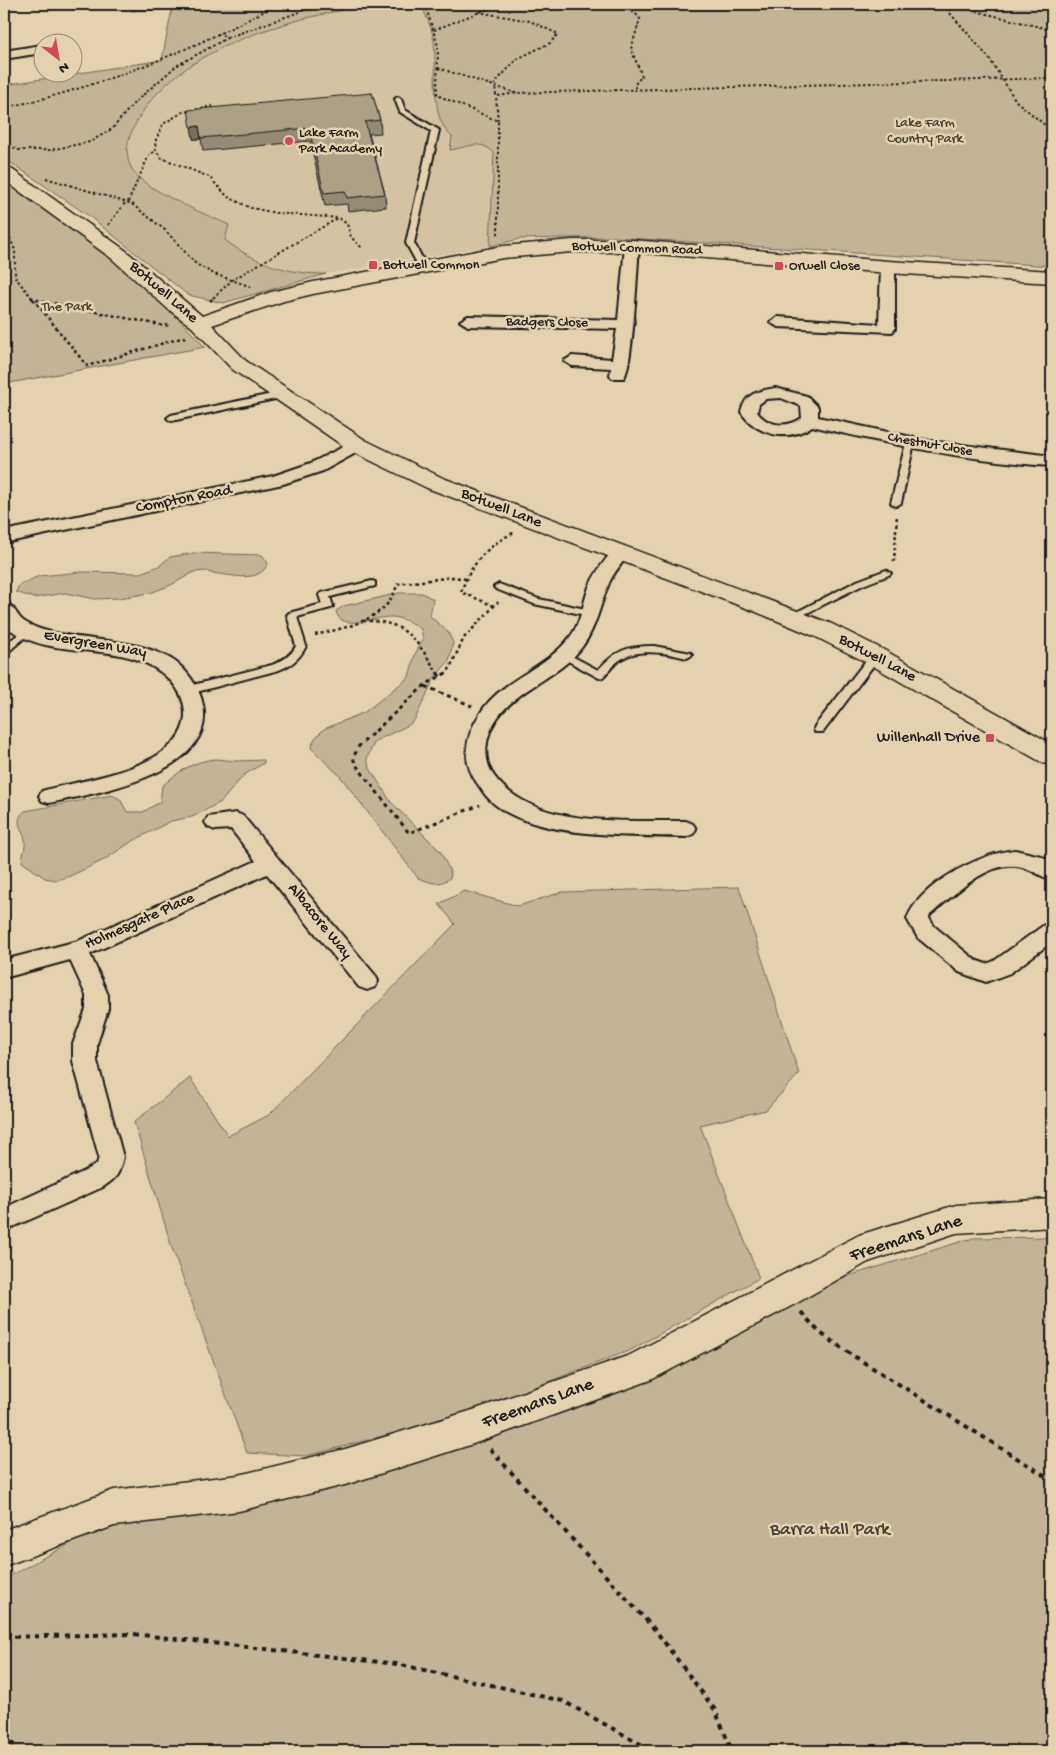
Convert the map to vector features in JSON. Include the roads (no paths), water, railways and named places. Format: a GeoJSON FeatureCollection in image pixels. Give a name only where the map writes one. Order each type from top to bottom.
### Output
{"type":"FeatureCollection","features":[{"type":"Feature","properties":{"kind":"street"},"geometry":{"type":"LineString","coordinates":[[4,55],[32,51]]}},
{"type":"Feature","properties":{"kind":"street","name":"Botwell Lane"},"geometry":{"type":"LineString","coordinates":[[9,175],[110,248],[205,330],[239,364],[357,445],[435,483],[792,617],[875,656],[1052,756]]}},
{"type":"Feature","properties":{"kind":"street","name":"Botwell Common Road"},"geometry":{"type":"LineString","coordinates":[[205,330],[278,296],[423,266],[503,252],[572,246],[632,246],[888,267],[1052,277]]}},
{"type":"Feature","properties":{"kind":"street"},"geometry":{"type":"LineString","coordinates":[[572,361],[619,370],[632,246]]}},
{"type":"Feature","properties":{"kind":"street"},"geometry":{"type":"LineString","coordinates":[[778,322],[887,329],[888,267]]}},
{"type":"Feature","properties":{"kind":"street","name":"Badgers Close"},"geometry":{"type":"LineString","coordinates":[[468,321],[625,325]]}},
{"type":"Feature","properties":{"kind":"street","name":"Chestnut Close"},"geometry":{"type":"LineString","coordinates":[[809,420],[910,443],[999,456],[1052,461]]}},
{"type":"Feature","properties":{"kind":"street","name":"Compton Road"},"geometry":{"type":"LineString","coordinates":[[4,537],[277,480],[317,467],[357,445]]}},
{"type":"Feature","properties":{"kind":"street"},"geometry":{"type":"LineString","coordinates":[[620,553],[601,581],[577,642],[564,656],[503,698],[490,713],[480,732],[476,751],[484,779],[500,797],[524,812],[560,822],[686,829]]}},
{"type":"Feature","properties":{"kind":"street","name":"Evergreen Way"},"geometry":{"type":"LineString","coordinates":[[4,608],[12,622],[27,631],[56,639],[154,655],[174,668],[189,690],[194,712],[193,726],[185,741],[164,760],[125,778],[49,796]]}},
{"type":"Feature","properties":{"kind":"street","name":"Albacore Way"},"geometry":{"type":"LineString","coordinates":[[215,822],[236,821],[367,981]]}},
{"type":"Feature","properties":{"kind":"street"},"geometry":{"type":"LineString","coordinates":[[1052,871],[1026,858],[1007,856],[990,860],[922,910],[918,923],[967,966],[986,973],[1002,967],[1052,931]]}},
{"type":"Feature","properties":{"kind":"street","name":"Holmesgate Place"},"geometry":{"type":"LineString","coordinates":[[4,969],[77,950],[271,863]]}},
{"type":"Feature","properties":{"kind":"street"},"geometry":{"type":"LineString","coordinates":[[4,1220],[94,1180],[108,1170],[111,1157],[85,1061],[85,1044],[97,1010],[97,995],[77,950]]}},
{"type":"Feature","properties":{"kind":"street","name":"Freemans Lane"},"geometry":{"type":"LineString","coordinates":[[4,1548],[114,1508],[239,1492],[346,1467],[473,1427],[639,1368],[785,1292],[859,1250],[956,1219],[1052,1213]]}},
{"type":"Feature","properties":{"kind":"lane"},"geometry":{"type":"LineString","coordinates":[[398,99],[402,111],[436,130],[410,243],[423,266]]}},
{"type":"Feature","properties":{"kind":"lane"},"geometry":{"type":"LineString","coordinates":[[171,418],[282,395]]}},
{"type":"Feature","properties":{"kind":"lane"},"geometry":{"type":"LineString","coordinates":[[896,503],[910,443]]}},
{"type":"Feature","properties":{"kind":"lane"},"geometry":{"type":"LineString","coordinates":[[792,617],[860,583],[886,573]]}},
{"type":"Feature","properties":{"kind":"lane"},"geometry":{"type":"LineString","coordinates":[[189,690],[282,665],[298,652],[300,639],[292,615],[328,606],[324,595],[372,584]]}},
{"type":"Feature","properties":{"kind":"lane"},"geometry":{"type":"LineString","coordinates":[[499,587],[537,602],[590,613]]}},
{"type":"Feature","properties":{"kind":"lane"},"geometry":{"type":"LineString","coordinates":[[4,650],[12,646],[27,631]]}},
{"type":"Feature","properties":{"kind":"lane"},"geometry":{"type":"LineString","coordinates":[[564,656],[599,675],[620,655],[656,649],[673,650],[687,655]]}},
{"type":"Feature","properties":{"kind":"lane"},"geometry":{"type":"LineString","coordinates":[[819,729],[875,656]]}},
{"type":"Feature","properties":{"kind":"place","name":"Lake Farm Park Academy"},"geometry":{"type":"Point","coordinates":[289,141]}},
{"type":"Feature","properties":{"kind":"place","name":"Botwell Common"},"geometry":{"type":"Point","coordinates":[373,265]}},
{"type":"Feature","properties":{"kind":"place","name":"Orwell Close"},"geometry":{"type":"Point","coordinates":[779,266]}},
{"type":"Feature","properties":{"kind":"place","name":"Willenhall Drive"},"geometry":{"type":"Point","coordinates":[990,738]}},
{"type":"Feature","properties":{"kind":"park label","name":"Lake Farm Country Park"},"geometry":{"type":"Point","coordinates":[925,132]}},
{"type":"Feature","properties":{"kind":"park label","name":"The Park"},"geometry":{"type":"Point","coordinates":[67,307]}},
{"type":"Feature","properties":{"kind":"park label","name":"Barra Hall Park"},"geometry":{"type":"Point","coordinates":[830,1530]}}]}
